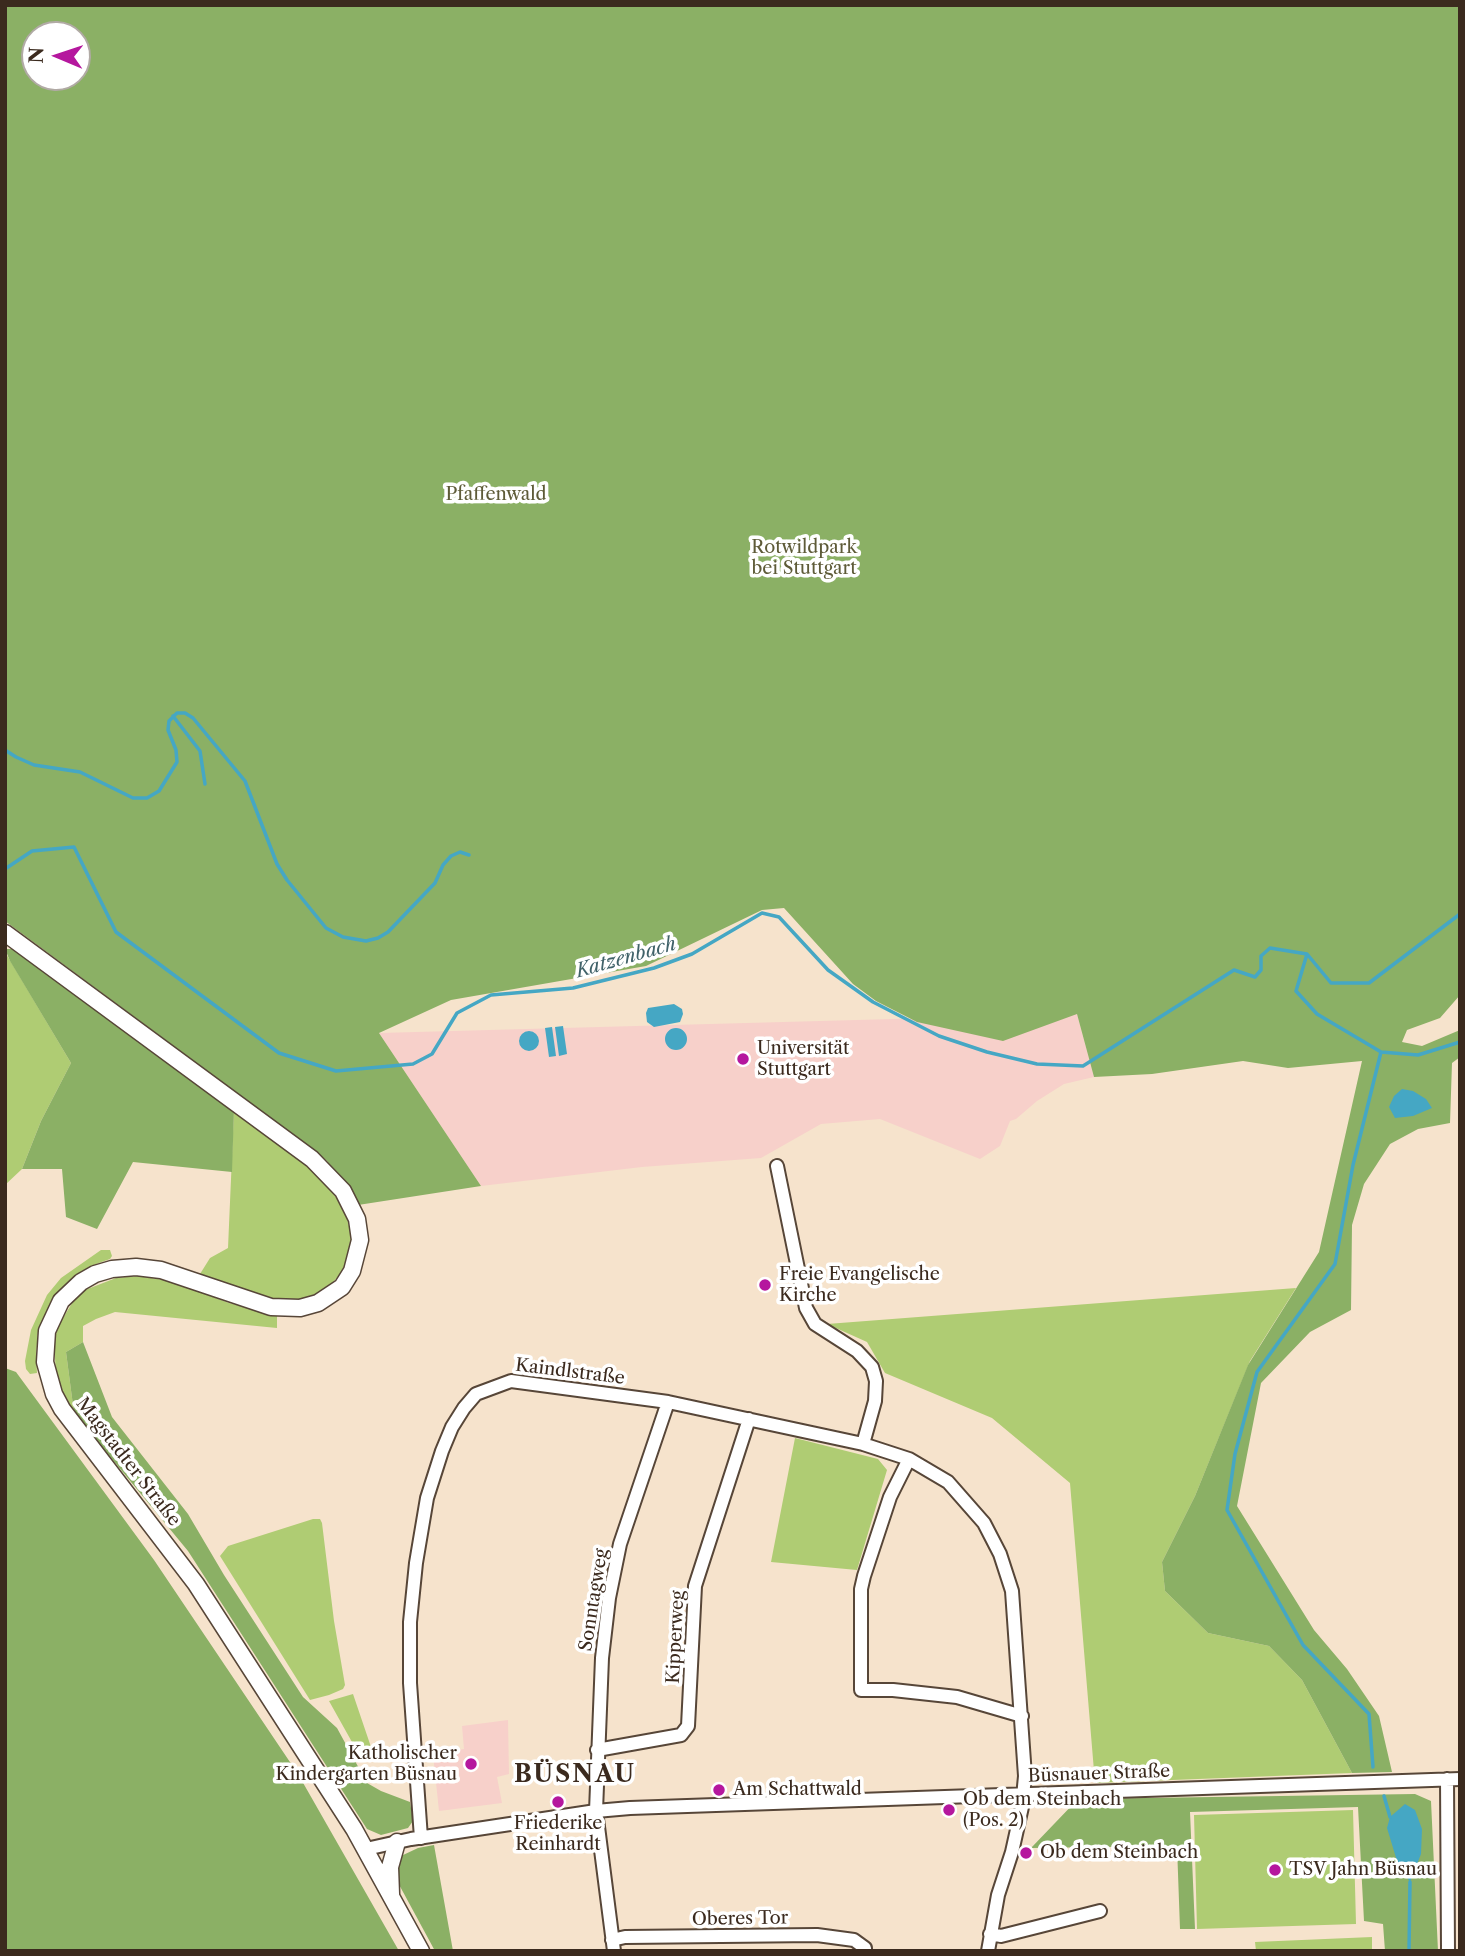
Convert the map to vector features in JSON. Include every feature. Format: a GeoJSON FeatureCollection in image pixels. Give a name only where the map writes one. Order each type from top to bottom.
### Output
{"type":"FeatureCollection","features":[{"type":"Feature","properties":{"kind":"main road","name":"Magstadter Straße"},"geometry":{"type":"LineString","coordinates":[[5,933],[312,1159],[343,1191],[357,1219],[359,1250],[352,1271],[342,1287],[318,1303],[300,1308],[271,1307],[160,1270],[120,1267],[95,1274],[69,1292],[50,1322],[45,1352],[49,1380],[62,1409],[196,1584],[366,1849],[421,1951]]}},
{"type":"Feature","properties":{"kind":"main road"},"geometry":{"type":"LineString","coordinates":[[391,1896],[390,1867],[397,1842]]}},
{"type":"Feature","properties":{"kind":"street"},"geometry":{"type":"LineString","coordinates":[[777,1166],[806,1308],[815,1324],[858,1352],[872,1367],[876,1381],[875,1401],[863,1444]]}},
{"type":"Feature","properties":{"kind":"street","name":"Kaindlstraße"},"geometry":{"type":"LineString","coordinates":[[421,1838],[410,1683],[410,1622],[427,1498],[442,1451],[464,1408],[476,1394],[511,1381],[668,1402],[863,1444],[909,1459],[948,1482],[984,1523],[1000,1554],[1012,1591],[1025,1794]]}},
{"type":"Feature","properties":{"kind":"street","name":"Sonntagweg"},"geometry":{"type":"LineString","coordinates":[[596,1811],[602,1658],[608,1598],[620,1544],[668,1402]]}},
{"type":"Feature","properties":{"kind":"street","name":"Kipperweg"},"geometry":{"type":"LineString","coordinates":[[597,1750],[681,1735],[688,1726],[695,1586],[749,1419]]}},
{"type":"Feature","properties":{"kind":"street"},"geometry":{"type":"LineString","coordinates":[[909,1459],[890,1497],[861,1590],[861,1690],[893,1690],[957,1697],[1022,1716]]}},
{"type":"Feature","properties":{"kind":"street","name":"Büsnauer Straße"},"geometry":{"type":"LineString","coordinates":[[366,1849],[596,1811],[1454,1779]]}},
{"type":"Feature","properties":{"kind":"street"},"geometry":{"type":"LineString","coordinates":[[1448,1951],[1454,1779]]}},
{"type":"Feature","properties":{"kind":"street"},"geometry":{"type":"LineString","coordinates":[[988,1951],[998,1895],[1012,1852],[1025,1794]]}},
{"type":"Feature","properties":{"kind":"street"},"geometry":{"type":"LineString","coordinates":[[596,1811],[613,1945]]}},
{"type":"Feature","properties":{"kind":"street"},"geometry":{"type":"LineString","coordinates":[[990,1934],[1001,1936],[1100,1910]]}},
{"type":"Feature","properties":{"kind":"street","name":"Oberes Tor"},"geometry":{"type":"LineString","coordinates":[[613,1945],[625,1937],[817,1935],[854,1940],[865,1949]]}},
{"type":"Feature","properties":{"kind":"shaded area","name":"Universität Stuttgart"},"geometry":{"type":"Polygon","coordinates":[[[1077,1014],[1094,1077],[1064,1084],[1037,1101],[1010,1121],[1000,1146],[980,1159],[880,1119],[821,1124],[761,1158],[642,1167],[481,1186],[379,1033],[1077,1014]]]}},
{"type":"Feature","properties":{"kind":"shaded area","name":"Katholischer Kindergarten Büsnau"},"geometry":{"type":"Polygon","coordinates":[[[508,1720],[509,1774],[497,1777],[502,1803],[439,1811],[433,1754],[464,1749],[462,1726],[508,1720]]]}},
{"type":"Feature","properties":{"kind":"green space","name":"Pfaffenwald"},"geometry":{"type":"Polygon","coordinates":[[[5,5],[1460,5],[1460,995],[1440,1018],[1407,1030],[1402,1042],[1422,1046],[1460,1030],[1460,1057],[1452,1063],[1450,1123],[1418,1129],[1390,1144],[1364,1184],[1352,1225],[1351,1310],[1310,1332],[1261,1383],[1237,1506],[1314,1630],[1347,1669],[1379,1716],[1392,1772],[1352,1773],[1302,1680],[1269,1646],[1208,1633],[1165,1591],[1162,1562],[1195,1496],[1248,1365],[1319,1252],[1362,1061],[1288,1068],[1243,1061],[1152,1074],[1094,1077],[1077,1014],[1003,1041],[917,1022],[876,1001],[853,984],[784,908],[762,910],[646,966],[451,1000],[379,1033],[481,1186],[358,1205],[327,1161],[5,921],[5,5]]]}},
{"type":"Feature","properties":{"kind":"green space"},"geometry":{"type":"Polygon","coordinates":[[[5,949],[17,949],[234,1110],[232,1172],[133,1162],[97,1229],[66,1217],[62,1169],[22,1169],[41,1121],[71,1063],[5,949]]]}},
{"type":"Feature","properties":{"kind":"green space"},"geometry":{"type":"Polygon","coordinates":[[[5,952],[71,1063],[41,1121],[22,1169],[5,1185],[5,952]]]}},
{"type":"Feature","properties":{"kind":"green space"},"geometry":{"type":"Polygon","coordinates":[[[234,1110],[308,1165],[325,1182],[345,1210],[352,1238],[346,1267],[328,1288],[314,1296],[298,1300],[269,1299],[200,1274],[210,1258],[228,1248],[234,1110]]]}},
{"type":"Feature","properties":{"kind":"green space"},"geometry":{"type":"Polygon","coordinates":[[[101,1250],[110,1250],[110,1259],[74,1276],[52,1299],[38,1331],[37,1373],[30,1374],[25,1361],[31,1330],[47,1295],[61,1278],[101,1250]]]}},
{"type":"Feature","properties":{"kind":"green space"},"geometry":{"type":"Polygon","coordinates":[[[138,1276],[171,1281],[229,1303],[277,1315],[277,1328],[115,1312],[96,1319],[83,1326],[83,1342],[66,1352],[74,1413],[56,1375],[54,1342],[58,1326],[74,1300],[85,1290],[116,1278],[138,1276]]]}},
{"type":"Feature","properties":{"kind":"green space"},"geometry":{"type":"Polygon","coordinates":[[[1296,1288],[1250,1361],[1195,1496],[1162,1562],[1165,1591],[1208,1633],[1269,1646],[1302,1680],[1352,1773],[1095,1783],[1070,1483],[992,1418],[885,1373],[867,1342],[827,1324],[1296,1288]]]}},
{"type":"Feature","properties":{"kind":"green space"},"geometry":{"type":"Polygon","coordinates":[[[83,1342],[112,1417],[188,1514],[303,1697],[337,1728],[367,1783],[410,1802],[413,1821],[408,1828],[381,1835],[367,1829],[188,1551],[74,1413],[66,1352],[83,1342]]]}},
{"type":"Feature","properties":{"kind":"green space"},"geometry":{"type":"Polygon","coordinates":[[[5,1368],[16,1372],[154,1560],[298,1774],[399,1951],[5,1951],[5,1368]]]}},
{"type":"Feature","properties":{"kind":"green space"},"geometry":{"type":"Polygon","coordinates":[[[795,1438],[878,1459],[887,1470],[857,1570],[771,1562],[795,1438]]]}},
{"type":"Feature","properties":{"kind":"green space"},"geometry":{"type":"Polygon","coordinates":[[[320,1519],[322,1523],[345,1685],[343,1689],[329,1695],[310,1700],[220,1556],[228,1546],[320,1519]]]}},
{"type":"Feature","properties":{"kind":"green space"},"geometry":{"type":"Polygon","coordinates":[[[353,1694],[371,1747],[357,1751],[329,1701],[353,1694]]]}},
{"type":"Feature","properties":{"kind":"green space"},"geometry":{"type":"Polygon","coordinates":[[[1415,1794],[1431,1801],[1438,1951],[1385,1951],[1383,1924],[1364,1921],[1358,1807],[1190,1812],[1195,1929],[1180,1929],[1177,1846],[1031,1848],[1078,1799],[1415,1794]]]}},
{"type":"Feature","properties":{"kind":"green space","name":"TSV Jahn Büsnau"},"geometry":{"type":"Polygon","coordinates":[[[1353,1810],[1356,1924],[1197,1929],[1194,1815],[1353,1810]]]}},
{"type":"Feature","properties":{"kind":"green space"},"geometry":{"type":"Polygon","coordinates":[[[434,1845],[453,1951],[435,1951],[396,1879],[397,1861],[401,1856],[418,1848],[434,1845]]]}},
{"type":"Feature","properties":{"kind":"green space"},"geometry":{"type":"Polygon","coordinates":[[[1372,1937],[1372,1951],[1256,1951],[1255,1942],[1372,1937]]]}},
{"type":"Feature","properties":{"kind":"water"},"geometry":{"type":"Polygon","coordinates":[[[674,1004],[682,1009],[680,1022],[654,1027],[647,1022],[648,1008],[674,1004]]]}},
{"type":"Feature","properties":{"kind":"water"},"geometry":{"type":"Polygon","coordinates":[[[563,1026],[567,1054],[559,1056],[555,1027],[563,1026]]]}},
{"type":"Feature","properties":{"kind":"water"},"geometry":{"type":"Polygon","coordinates":[[[552,1027],[556,1056],[549,1057],[545,1028],[552,1027]]]}},
{"type":"Feature","properties":{"kind":"water"},"geometry":{"type":"Polygon","coordinates":[[[676,1028],[684,1031],[687,1039],[684,1047],[676,1050],[668,1047],[665,1039],[668,1031],[676,1028]]]}},
{"type":"Feature","properties":{"kind":"water"},"geometry":{"type":"Polygon","coordinates":[[[525,1031],[533,1031],[539,1041],[533,1051],[525,1051],[519,1045],[519,1037],[525,1031]]]}},
{"type":"Feature","properties":{"kind":"water"},"geometry":{"type":"Polygon","coordinates":[[[1402,1089],[1413,1091],[1426,1099],[1432,1108],[1413,1116],[1395,1118],[1389,1107],[1394,1096],[1402,1089]]]}},
{"type":"Feature","properties":{"kind":"water"},"geometry":{"type":"Polygon","coordinates":[[[1405,1804],[1415,1810],[1422,1829],[1421,1854],[1410,1882],[1397,1861],[1387,1828],[1390,1817],[1405,1804]]]}},
{"type":"Feature","properties":{"kind":"waterway"},"geometry":{"type":"LineString","coordinates":[[5,750],[34,765],[80,772],[133,798],[147,798],[159,791],[177,762],[176,750],[168,730],[169,721],[177,713],[185,713],[193,718],[245,781],[277,864],[287,880],[326,928],[343,937],[366,941],[388,932],[435,883],[443,865],[451,856],[460,852],[469,855]]}},
{"type":"Feature","properties":{"kind":"waterway"},"geometry":{"type":"LineString","coordinates":[[173,716],[200,751],[205,784]]}},
{"type":"Feature","properties":{"kind":"waterway","name":"Katzenbach"},"geometry":{"type":"LineString","coordinates":[[5,869],[32,851],[74,847],[116,932],[279,1053],[336,1071],[413,1064],[432,1054],[457,1013],[491,995],[573,988],[654,968],[692,954],[762,913],[779,917],[828,970],[873,1002],[939,1036],[987,1052],[1037,1064],[1083,1066],[1234,970],[1255,977],[1261,970],[1261,956],[1270,948],[1307,954],[1296,991],[1317,1014],[1381,1052],[1418,1055],[1460,1042]]}},
{"type":"Feature","properties":{"kind":"waterway"},"geometry":{"type":"LineString","coordinates":[[1307,954],[1331,983],[1369,983],[1460,914]]}},
{"type":"Feature","properties":{"kind":"waterway"},"geometry":{"type":"LineString","coordinates":[[1373,1767],[1369,1714],[1303,1645],[1227,1510],[1235,1454],[1257,1372],[1335,1264],[1353,1165],[1381,1052]]}},
{"type":"Feature","properties":{"kind":"waterway"},"geometry":{"type":"LineString","coordinates":[[1384,1796],[1390,1817]]}},
{"type":"Feature","properties":{"kind":"waterway"},"geometry":{"type":"LineString","coordinates":[[1409,1951],[1410,1882]]}},
{"type":"Feature","properties":{"kind":"place","name":"Universität Stuttgart"},"geometry":{"type":"Point","coordinates":[743,1059]}},
{"type":"Feature","properties":{"kind":"place","name":"Freie Evangelische Kirche"},"geometry":{"type":"Point","coordinates":[765,1285]}},
{"type":"Feature","properties":{"kind":"place","name":"Katholischer Kindergarten Büsnau"},"geometry":{"type":"Point","coordinates":[471,1764]}},
{"type":"Feature","properties":{"kind":"place","name":"Am Schattwald"},"geometry":{"type":"Point","coordinates":[719,1790]}},
{"type":"Feature","properties":{"kind":"place","name":"Friederike Reinhardt"},"geometry":{"type":"Point","coordinates":[558,1802]}},
{"type":"Feature","properties":{"kind":"place","name":"Ob dem Steinbach (Pos. 2)"},"geometry":{"type":"Point","coordinates":[949,1810]}},
{"type":"Feature","properties":{"kind":"place","name":"Ob dem Steinbach"},"geometry":{"type":"Point","coordinates":[1026,1853]}},
{"type":"Feature","properties":{"kind":"place","name":"TSV Jahn Büsnau"},"geometry":{"type":"Point","coordinates":[1275,1870]}},
{"type":"Feature","properties":{"kind":"district","name":"BÜSNAU"},"geometry":{"type":"Point","coordinates":[575,1775]}},
{"type":"Feature","properties":{"kind":"park label","name":"Rotwildpark bei Stuttgart"},"geometry":{"type":"Point","coordinates":[804,558]}}]}
